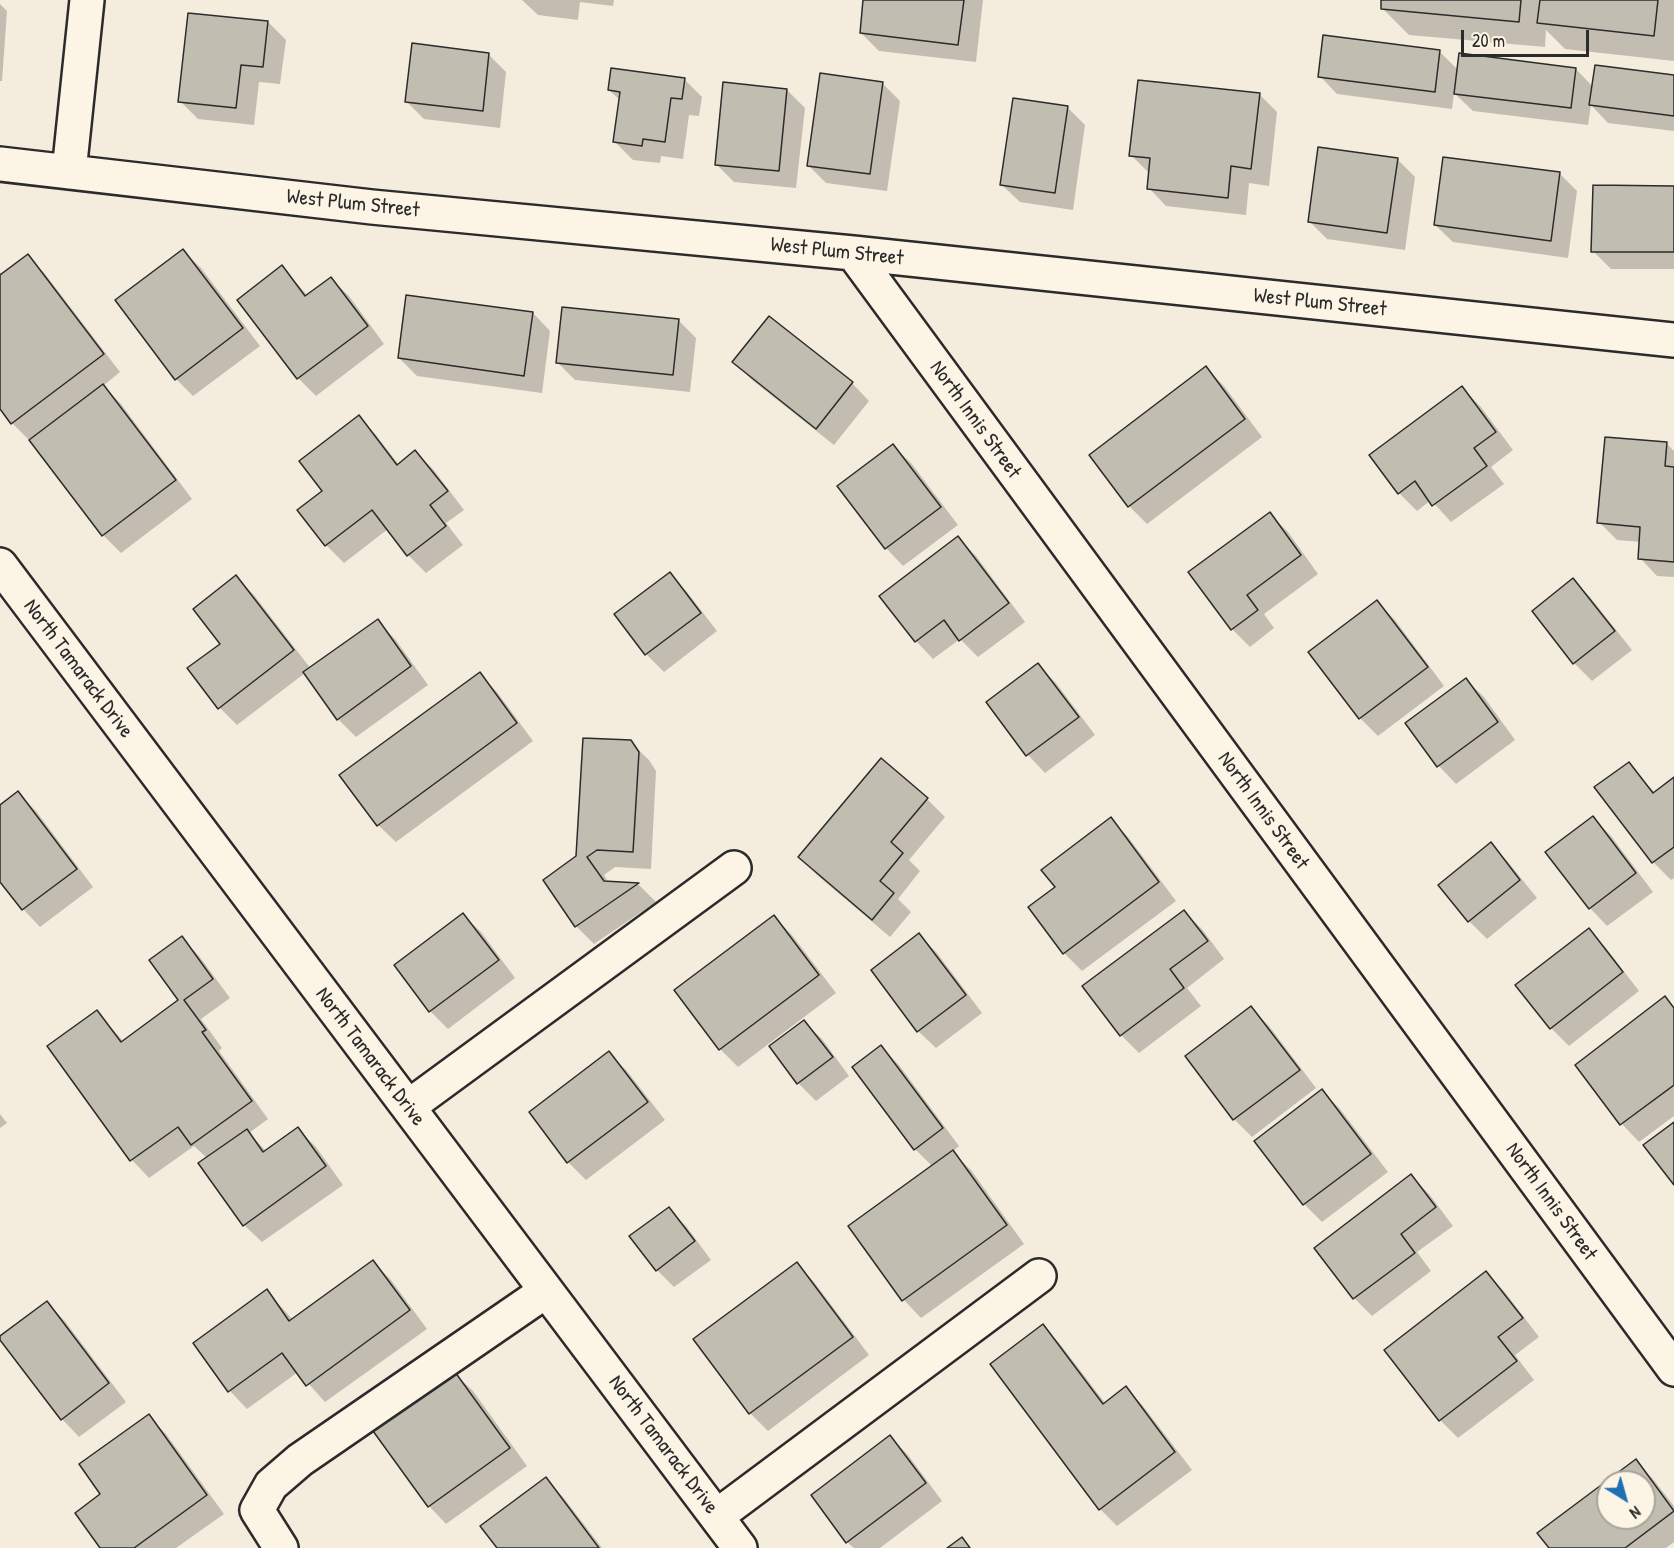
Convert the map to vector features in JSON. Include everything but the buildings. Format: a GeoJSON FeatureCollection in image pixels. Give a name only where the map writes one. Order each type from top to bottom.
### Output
{"type":"FeatureCollection","features":[{"type":"Feature","properties":{"kind":"street"},"geometry":{"type":"LineString","coordinates":[[69,172],[87,0]]}},
{"type":"Feature","properties":{"kind":"street","name":"West Plum Street"},"geometry":{"type":"LineString","coordinates":[[0,164],[372,207],[853,253],[1674,340]]}},
{"type":"Feature","properties":{"kind":"street","name":"North Innis Street"},"geometry":{"type":"LineString","coordinates":[[853,253],[1674,1369]]}},
{"type":"Feature","properties":{"kind":"street","name":"North Tamarack Drive"},"geometry":{"type":"LineString","coordinates":[[0,565],[740,1548]]}},
{"type":"Feature","properties":{"kind":"street"},"geometry":{"type":"LineString","coordinates":[[408,1107],[734,868]]}},
{"type":"Feature","properties":{"kind":"street"},"geometry":{"type":"LineString","coordinates":[[717,1516],[1038,1276]]}},
{"type":"Feature","properties":{"kind":"street"},"geometry":{"type":"LineString","coordinates":[[281,1548],[257,1510],[271,1485],[300,1460],[546,1291]]}}]}
